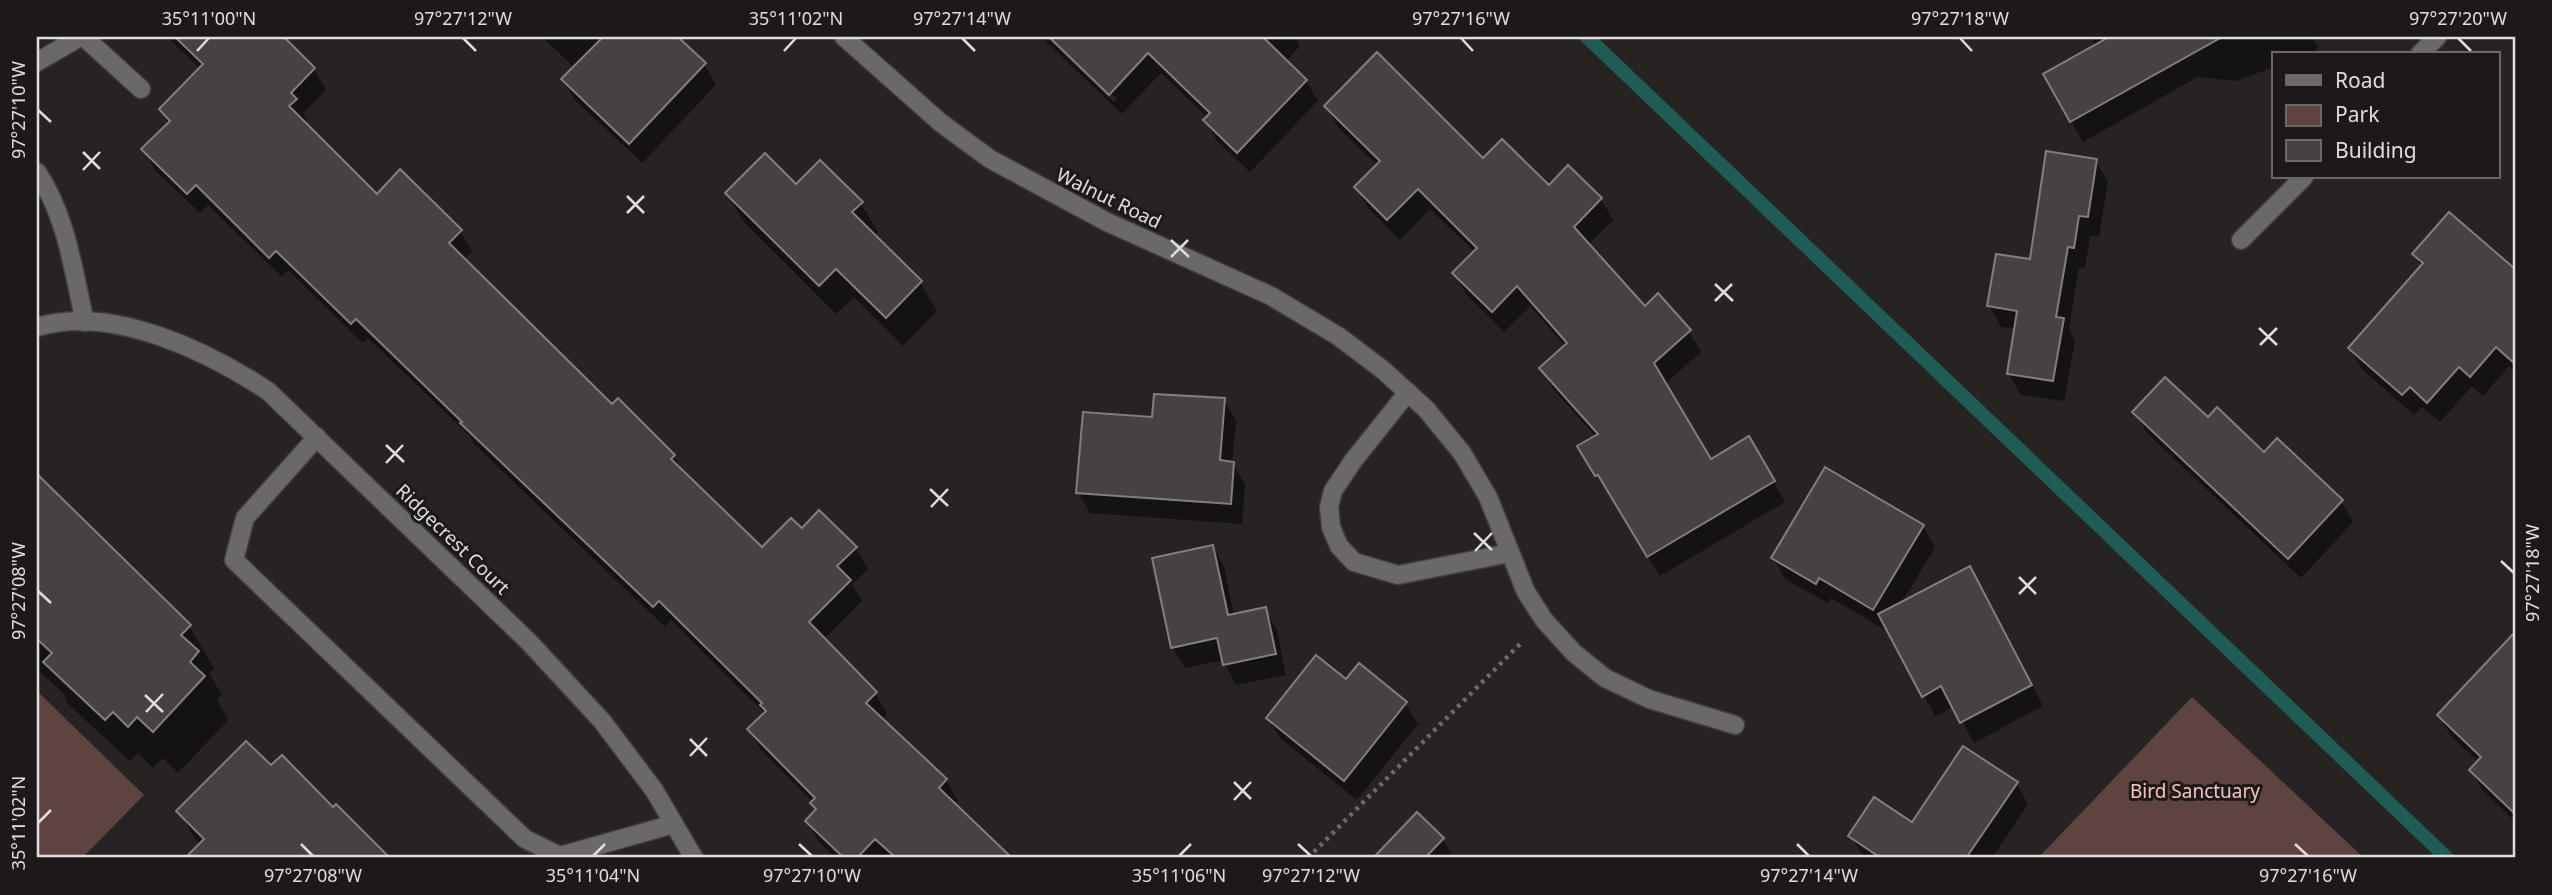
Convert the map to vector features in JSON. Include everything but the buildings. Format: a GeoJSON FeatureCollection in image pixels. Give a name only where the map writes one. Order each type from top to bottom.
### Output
{"type":"FeatureCollection","features":[{"type":"Feature","properties":{"kind":"street"},"geometry":{"type":"LineString","coordinates":[[37,62],[82,37],[141,89]]}},
{"type":"Feature","properties":{"kind":"street","name":"Walnut Road"},"geometry":{"type":"LineString","coordinates":[[844,37],[941,123],[990,159],[1107,222],[1271,296],[1338,336],[1383,370],[1426,409],[1462,453],[1488,497],[1525,592],[1544,620],[1574,653],[1605,678],[1649,699],[1735,724]]}},
{"type":"Feature","properties":{"kind":"street"},"geometry":{"type":"LineString","coordinates":[[2422,52],[2437,37]]}},
{"type":"Feature","properties":{"kind":"street"},"geometry":{"type":"LineString","coordinates":[[37,172],[50,191],[62,222],[85,322]]}},
{"type":"Feature","properties":{"kind":"street"},"geometry":{"type":"LineString","coordinates":[[2241,240],[2303,178]]}},
{"type":"Feature","properties":{"kind":"street","name":"Ridgecrest Court"},"geometry":{"type":"LineString","coordinates":[[37,327],[85,322],[135,328],[184,345],[232,368],[268,391],[529,642],[602,721],[654,790],[694,858]]}},
{"type":"Feature","properties":{"kind":"street"},"geometry":{"type":"LineString","coordinates":[[1408,393],[1353,461],[1333,491],[1329,506],[1331,527],[1339,545],[1354,562],[1398,575],[1510,553]]}},
{"type":"Feature","properties":{"kind":"street"},"geometry":{"type":"LineString","coordinates":[[317,437],[245,518],[234,560],[525,839],[560,856],[674,824]]}},
{"type":"Feature","properties":{"kind":"path"},"geometry":{"type":"LineString","coordinates":[[1308,858],[1544,620]]}},
{"type":"Feature","properties":{"kind":"green space"},"geometry":{"type":"Polygon","coordinates":[[[37,691],[144,795],[82,858],[37,858],[37,691]]]}},
{"type":"Feature","properties":{"kind":"green space","name":"Bird Sanctuary"},"geometry":{"type":"Polygon","coordinates":[[[2192,697],[2364,858],[2038,858],[2192,697]]]}},
{"type":"Feature","properties":{"kind":"waterway"},"geometry":{"type":"LineString","coordinates":[[1587,37],[2447,858]]}}]}
